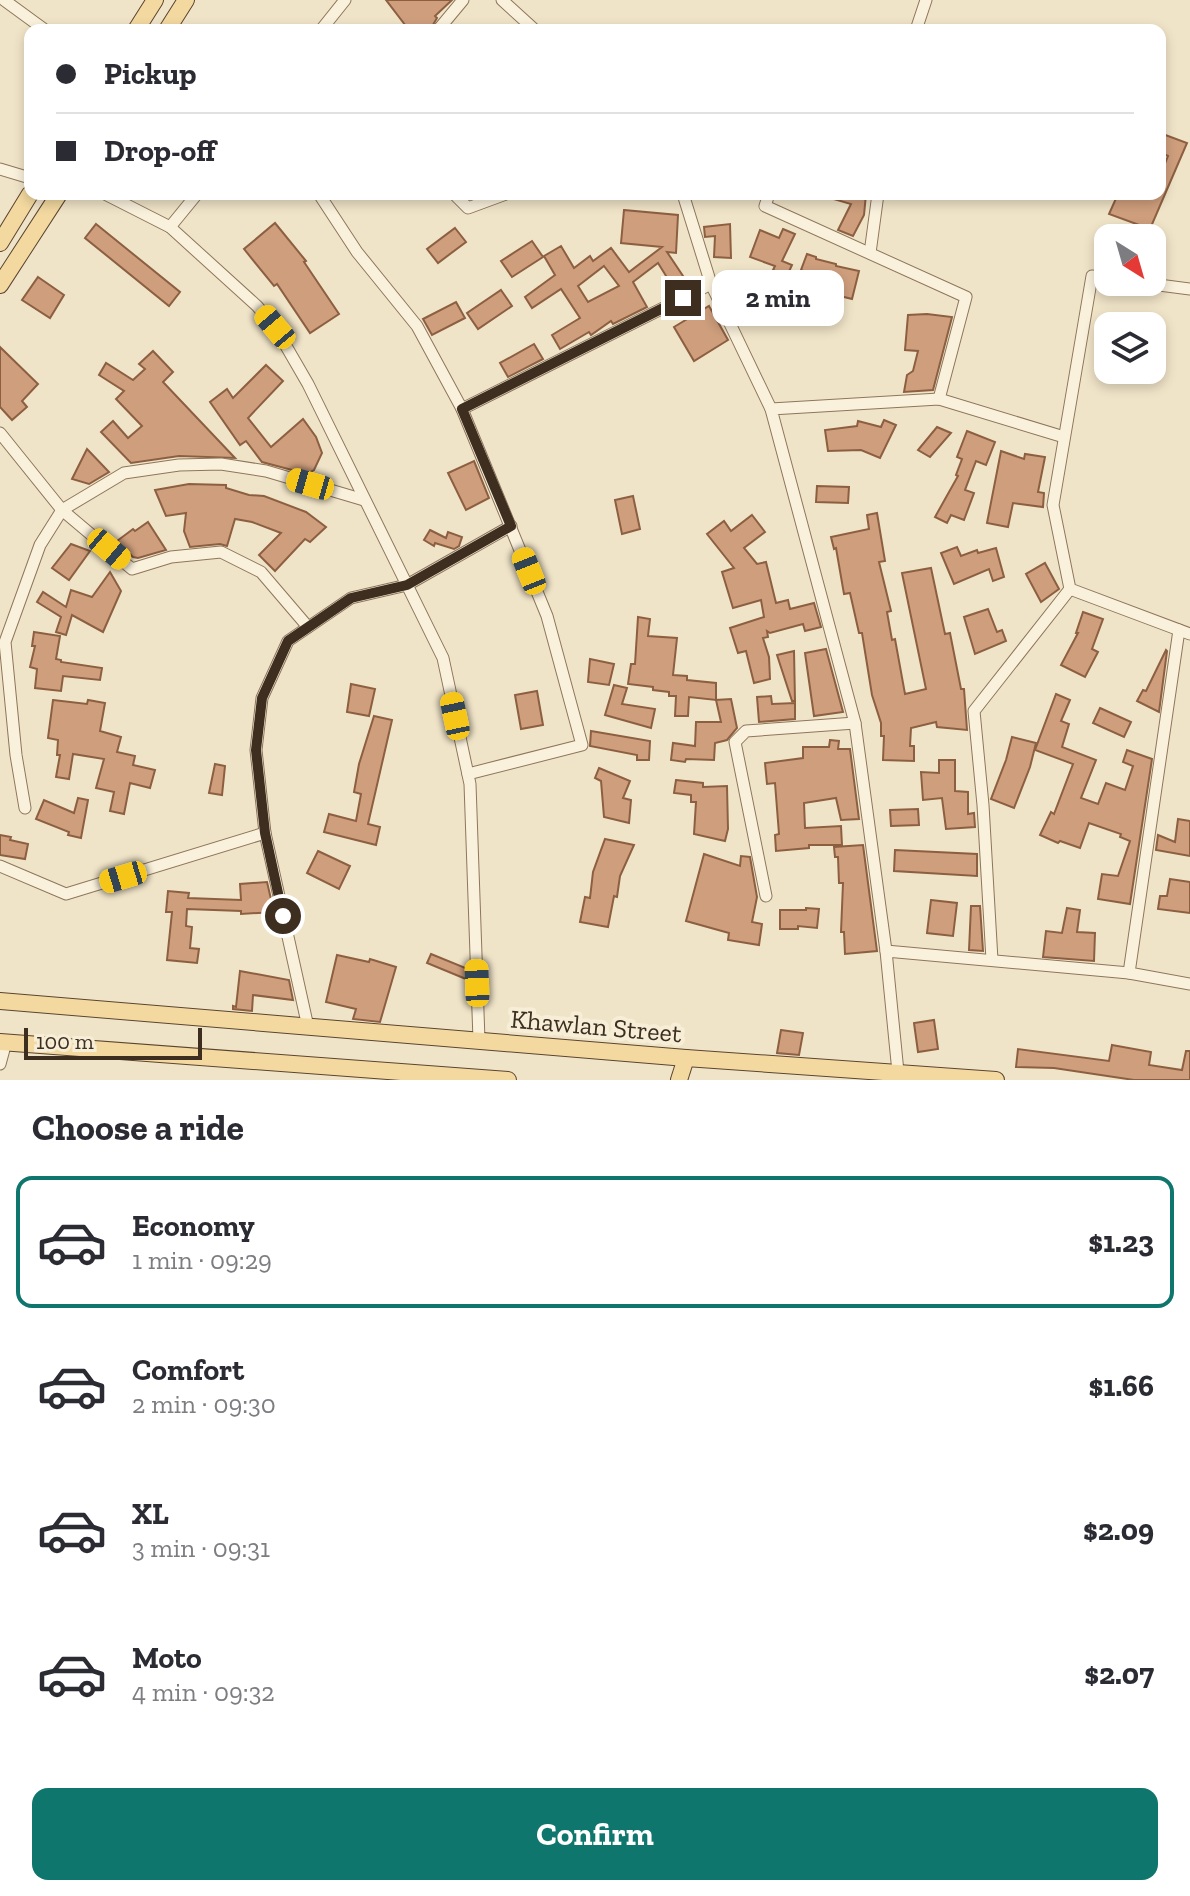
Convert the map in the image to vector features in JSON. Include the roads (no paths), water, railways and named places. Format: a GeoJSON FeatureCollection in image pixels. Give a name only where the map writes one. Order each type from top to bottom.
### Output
{"type":"FeatureCollection","features":[{"type":"Feature","properties":{"kind":"main road"},"geometry":{"type":"LineString","coordinates":[[140,24],[155,0]]}},
{"type":"Feature","properties":{"kind":"main road"},"geometry":{"type":"LineString","coordinates":[[171,24],[186,0]]}},
{"type":"Feature","properties":{"kind":"main road"},"geometry":{"type":"LineString","coordinates":[[0,243],[26,200]]}},
{"type":"Feature","properties":{"kind":"main road"},"geometry":{"type":"LineString","coordinates":[[0,285],[55,200]]}},
{"type":"Feature","properties":{"kind":"main road","name":"Khawlan Street"},"geometry":{"type":"LineString","coordinates":[[0,1001],[686,1058],[996,1080]]}},
{"type":"Feature","properties":{"kind":"main road"},"geometry":{"type":"LineString","coordinates":[[3,1042],[508,1080]]}},
{"type":"Feature","properties":{"kind":"main road"},"geometry":{"type":"LineString","coordinates":[[679,1080],[686,1058]]}},
{"type":"Feature","properties":{"kind":"street"},"geometry":{"type":"LineString","coordinates":[[4,0],[37,24]]}},
{"type":"Feature","properties":{"kind":"street"},"geometry":{"type":"LineString","coordinates":[[326,24],[345,0]]}},
{"type":"Feature","properties":{"kind":"street"},"geometry":{"type":"LineString","coordinates":[[443,24],[463,0]]}},
{"type":"Feature","properties":{"kind":"street"},"geometry":{"type":"LineString","coordinates":[[502,0],[528,24]]}},
{"type":"Feature","properties":{"kind":"street"},"geometry":{"type":"LineString","coordinates":[[918,24],[926,0]]}},
{"type":"Feature","properties":{"kind":"street"},"geometry":{"type":"LineString","coordinates":[[0,169],[24,176]]}},
{"type":"Feature","properties":{"kind":"street"},"geometry":{"type":"LineString","coordinates":[[117,200],[170,227],[257,306],[275,327],[308,384],[443,658],[468,774],[479,1040]]}},
{"type":"Feature","properties":{"kind":"street"},"geometry":{"type":"LineString","coordinates":[[170,227],[192,200]]}},
{"type":"Feature","properties":{"kind":"street"},"geometry":{"type":"LineString","coordinates":[[323,200],[357,252],[417,326],[462,409],[547,616],[582,745],[468,774]]}},
{"type":"Feature","properties":{"kind":"street"},"geometry":{"type":"LineString","coordinates":[[460,200],[468,208],[490,200]]}},
{"type":"Feature","properties":{"kind":"street"},"geometry":{"type":"LineString","coordinates":[[685,200],[711,284],[771,409],[855,723],[886,951],[898,1072]]}},
{"type":"Feature","properties":{"kind":"street"},"geometry":{"type":"LineString","coordinates":[[767,200],[765,206],[966,297],[939,399]]}},
{"type":"Feature","properties":{"kind":"street"},"geometry":{"type":"LineString","coordinates":[[870,253],[877,200]]}},
{"type":"Feature","properties":{"kind":"street"},"geometry":{"type":"LineString","coordinates":[[992,960],[974,711],[1070,589],[1053,505],[1094,276]]}},
{"type":"Feature","properties":{"kind":"street"},"geometry":{"type":"LineString","coordinates":[[462,409],[711,284]]}},
{"type":"Feature","properties":{"kind":"street"},"geometry":{"type":"LineString","coordinates":[[1166,286],[1190,289]]}},
{"type":"Feature","properties":{"kind":"street"},"geometry":{"type":"LineString","coordinates":[[771,409],[939,399],[1064,437]]}},
{"type":"Feature","properties":{"kind":"street"},"geometry":{"type":"LineString","coordinates":[[0,433],[62,510],[132,569],[171,557],[221,552],[261,572],[308,627]]}},
{"type":"Feature","properties":{"kind":"street"},"geometry":{"type":"LineString","coordinates":[[25,808],[16,755],[5,642],[40,545],[62,510],[124,473],[179,465],[221,464],[266,471],[364,500]]}},
{"type":"Feature","properties":{"kind":"street"},"geometry":{"type":"LineString","coordinates":[[308,1027],[265,833],[256,750],[262,698],[288,641],[308,627],[351,598],[407,585],[511,526]]}},
{"type":"Feature","properties":{"kind":"street"},"geometry":{"type":"LineString","coordinates":[[1070,589],[1184,632],[1129,973]]}},
{"type":"Feature","properties":{"kind":"street"},"geometry":{"type":"LineString","coordinates":[[766,896],[735,742],[746,731],[855,723]]}},
{"type":"Feature","properties":{"kind":"street"},"geometry":{"type":"LineString","coordinates":[[0,866],[66,894],[265,833]]}},
{"type":"Feature","properties":{"kind":"street"},"geometry":{"type":"LineString","coordinates":[[886,951],[1129,973],[1190,984]]}},
{"type":"Feature","properties":{"kind":"street"},"geometry":{"type":"LineString","coordinates":[[0,1064],[3,1042]]}}]}
